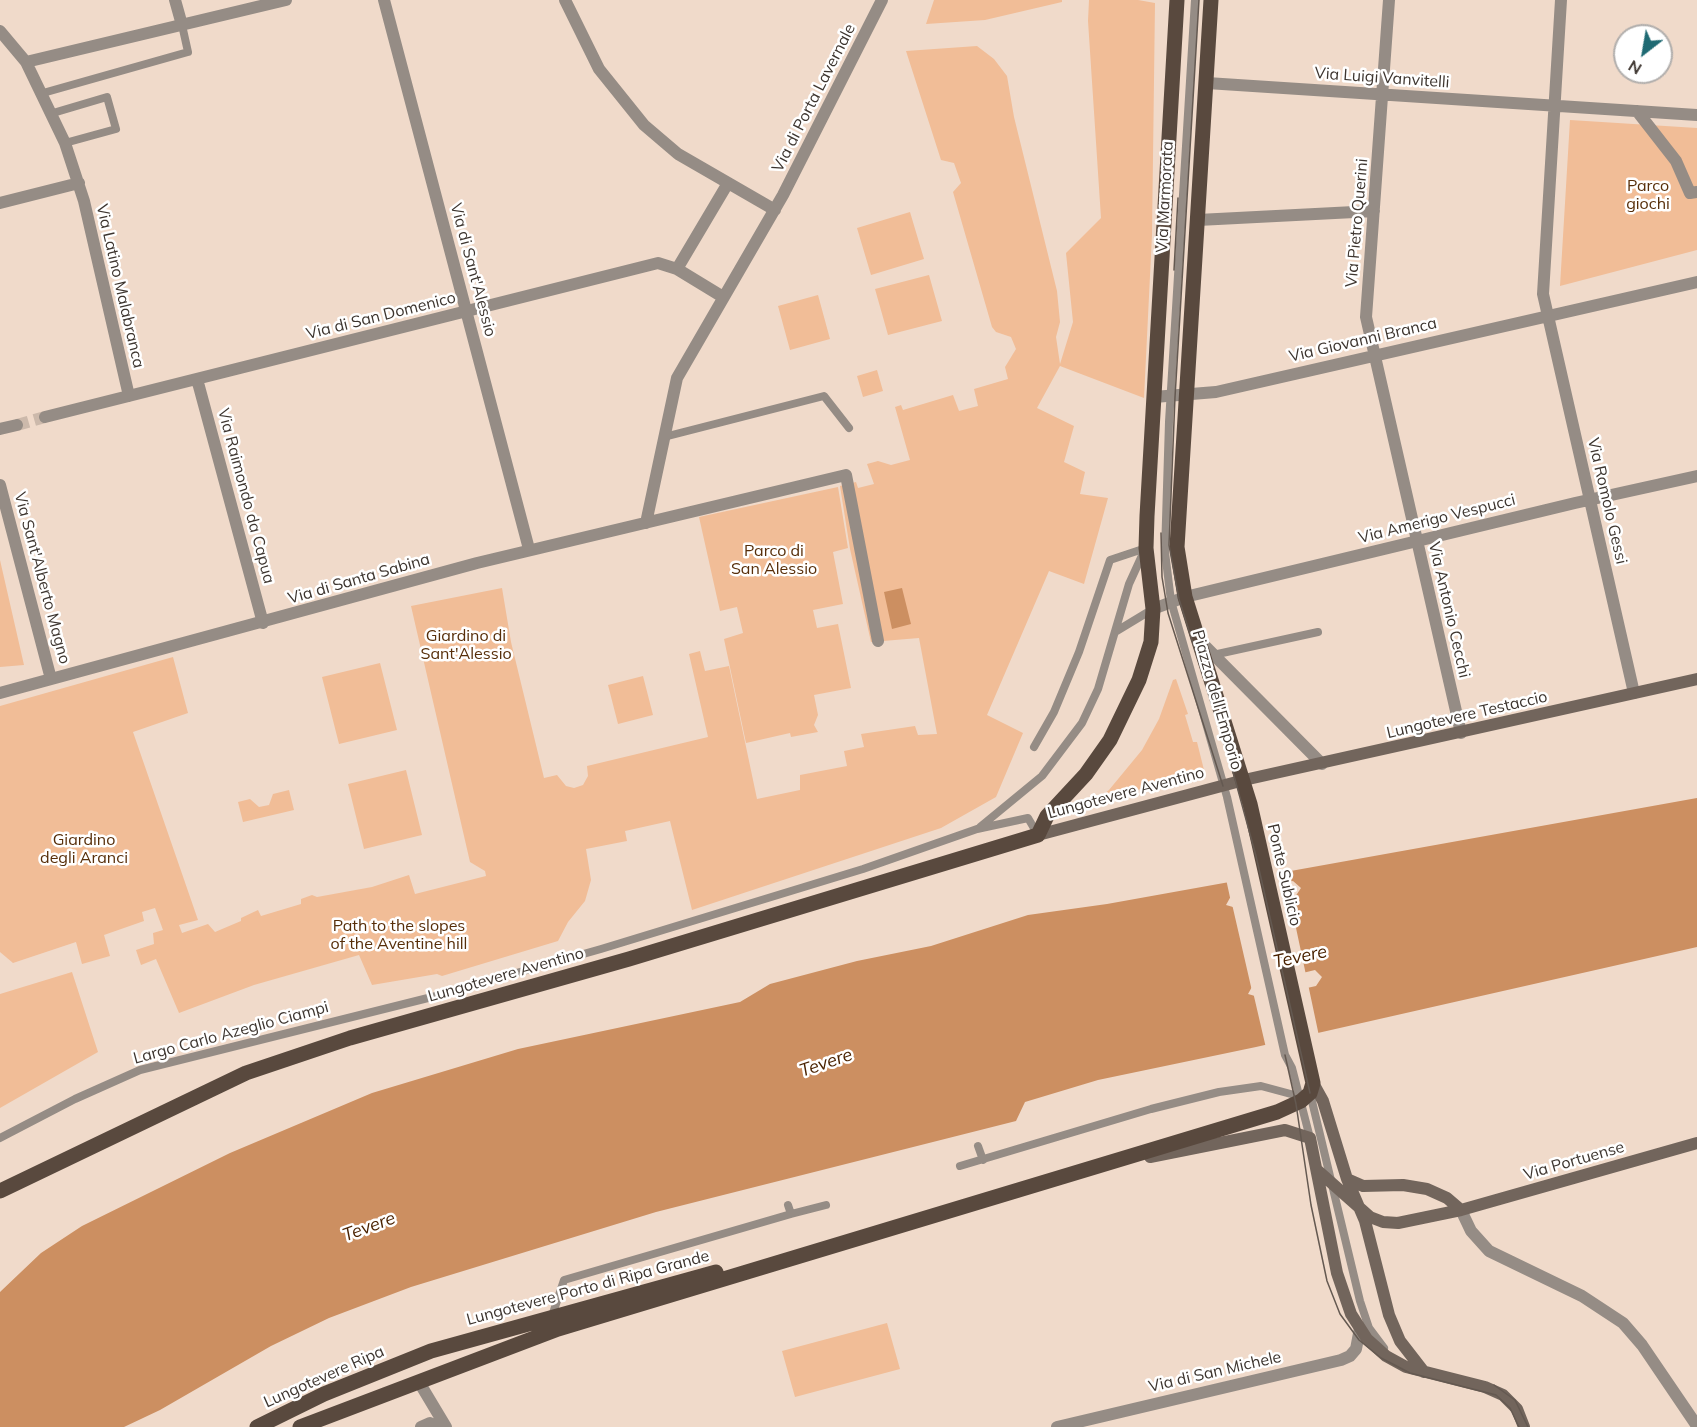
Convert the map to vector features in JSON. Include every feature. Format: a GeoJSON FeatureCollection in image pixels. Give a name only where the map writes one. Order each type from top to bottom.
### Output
{"type":"FeatureCollection","features":[{"type":"Feature","properties":{"kind":"main road","name":"Via Marmorata"},"geometry":{"type":"LineString","coordinates":[[1153,609],[1146,548],[1177,0]]}},
{"type":"Feature","properties":{"kind":"main road","name":"Via Marmorata"},"geometry":{"type":"LineString","coordinates":[[1173,564],[1178,527],[1178,396],[1198,220],[1211,0]]}},
{"type":"Feature","properties":{"kind":"main road","name":"Piazza dell'Emporio"},"geometry":{"type":"LineString","coordinates":[[1173,564],[1178,599],[1199,640],[1246,788],[1224,786]]}},
{"type":"Feature","properties":{"kind":"main road"},"geometry":{"type":"LineString","coordinates":[[1038,835],[1047,816],[1095,762],[1121,720],[1149,653],[1153,609]]}},
{"type":"Feature","properties":{"kind":"main road","name":"Lungotevere Testaccio"},"geometry":{"type":"LineString","coordinates":[[1246,788],[1322,764],[1697,679]]}},
{"type":"Feature","properties":{"kind":"main road","name":"Lungotevere Aventino"},"geometry":{"type":"LineString","coordinates":[[0,1191],[246,1073],[350,1038],[629,959],[1038,835],[1224,786]]}},
{"type":"Feature","properties":{"kind":"main road","name":"Ponte Sublicio"},"geometry":{"type":"LineString","coordinates":[[1246,788],[1307,1097]]}},
{"type":"Feature","properties":{"kind":"main road"},"geometry":{"type":"LineString","coordinates":[[1307,1097],[1361,1209],[1389,1315],[1400,1341],[1423,1370]]}},
{"type":"Feature","properties":{"kind":"main road","name":"Lungotevere Porto di Ripa Grande"},"geometry":{"type":"LineString","coordinates":[[419,1382],[558,1329],[676,1295],[784,1259],[1070,1173],[1307,1097]]}},
{"type":"Feature","properties":{"kind":"main road","name":"Lungotevere Porto di Ripa Grande"},"geometry":{"type":"LineString","coordinates":[[1070,1173],[1286,1130],[1310,1138]]}},
{"type":"Feature","properties":{"kind":"main road"},"geometry":{"type":"LineString","coordinates":[[1310,1138],[1337,1274],[1360,1329],[1386,1356],[1423,1370],[1497,1392],[1514,1404],[1524,1427]]}},
{"type":"Feature","properties":{"kind":"main road","name":"Via Portuense"},"geometry":{"type":"LineString","coordinates":[[1361,1209],[1379,1221],[1402,1222],[1461,1210],[1697,1143]]}},
{"type":"Feature","properties":{"kind":"main road"},"geometry":{"type":"LineString","coordinates":[[1317,1170],[1361,1209]]}},
{"type":"Feature","properties":{"kind":"main road"},"geometry":{"type":"LineString","coordinates":[[1347,1179],[1363,1186],[1409,1185],[1427,1189],[1447,1198],[1461,1210]]}},
{"type":"Feature","properties":{"kind":"main road","name":"Lungotevere Porto di Ripa Grande"},"geometry":{"type":"LineString","coordinates":[[405,1362],[441,1347],[552,1316],[715,1272],[784,1259]]}},
{"type":"Feature","properties":{"kind":"main road","name":"Lungotevere Ripa"},"geometry":{"type":"LineString","coordinates":[[257,1427],[324,1394],[405,1362]]}},
{"type":"Feature","properties":{"kind":"main road"},"geometry":{"type":"LineString","coordinates":[[300,1427],[419,1382]]}},
{"type":"Feature","properties":{"kind":"street"},"geometry":{"type":"LineString","coordinates":[[175,0],[182,25]]}},
{"type":"Feature","properties":{"kind":"street"},"geometry":{"type":"LineString","coordinates":[[26,63],[286,0]]}},
{"type":"Feature","properties":{"kind":"street","name":"Via di Sant'Alessio"},"geometry":{"type":"LineString","coordinates":[[384,0],[529,549]]}},
{"type":"Feature","properties":{"kind":"street"},"geometry":{"type":"LineString","coordinates":[[565,0],[594,60],[632,113],[661,141],[775,210]]}},
{"type":"Feature","properties":{"kind":"street","name":"Via di Porta Lavernale"},"geometry":{"type":"LineString","coordinates":[[723,297],[775,210],[882,0]]}},
{"type":"Feature","properties":{"kind":"street","name":"Via Pietro Querini"},"geometry":{"type":"LineString","coordinates":[[1374,354],[1366,316],[1384,94],[1389,0]]}},
{"type":"Feature","properties":{"kind":"street","name":"Via Romolo Gessi"},"geometry":{"type":"LineString","coordinates":[[1561,0],[1543,294],[1634,693]]}},
{"type":"Feature","properties":{"kind":"street","name":"Via Latino Malabranca"},"geometry":{"type":"LineString","coordinates":[[0,31],[26,63],[43,93],[65,142],[79,183],[129,396]]}},
{"type":"Feature","properties":{"kind":"street","name":"Via Luigi Vanvitelli"},"geometry":{"type":"LineString","coordinates":[[1207,82],[1697,115]]}},
{"type":"Feature","properties":{"kind":"street"},"geometry":{"type":"LineString","coordinates":[[1637,111],[1677,161],[1690,193],[1697,192]]}},
{"type":"Feature","properties":{"kind":"street"},"geometry":{"type":"LineString","coordinates":[[0,203],[79,183]]}},
{"type":"Feature","properties":{"kind":"street"},"geometry":{"type":"LineString","coordinates":[[728,183],[677,269],[723,297],[677,378],[646,523],[846,475],[878,641]]}},
{"type":"Feature","properties":{"kind":"street"},"geometry":{"type":"LineString","coordinates":[[1198,220],[1374,211]]}},
{"type":"Feature","properties":{"kind":"street","name":"Via di San Domenico"},"geometry":{"type":"LineString","coordinates":[[45,417],[658,263],[677,269]]}},
{"type":"Feature","properties":{"kind":"street","name":"Via Giovanni Branca"},"geometry":{"type":"LineString","coordinates":[[1178,396],[1216,392],[1374,354],[1697,282]]}},
{"type":"Feature","properties":{"kind":"street","name":"Via Antonio Cecchi"},"geometry":{"type":"LineString","coordinates":[[1374,354],[1461,733]]}},
{"type":"Feature","properties":{"kind":"street","name":"Via Raimondo da Capua"},"geometry":{"type":"LineString","coordinates":[[196,379],[263,623]]}},
{"type":"Feature","properties":{"kind":"street"},"geometry":{"type":"LineString","coordinates":[[1154,397],[1178,396]]}},
{"type":"Feature","properties":{"kind":"street"},"geometry":{"type":"LineString","coordinates":[[0,429],[17,425]]}},
{"type":"Feature","properties":{"kind":"street","name":"Via Amerigo Vespucci"},"geometry":{"type":"LineString","coordinates":[[1178,599],[1697,476]]}},
{"type":"Feature","properties":{"kind":"street","name":"Via Sant'Alberto Magno"},"geometry":{"type":"LineString","coordinates":[[0,485],[51,679]]}},
{"type":"Feature","properties":{"kind":"street","name":"Via di Santa Sabina"},"geometry":{"type":"LineString","coordinates":[[51,679],[263,623],[463,566],[646,523]]}},
{"type":"Feature","properties":{"kind":"street"},"geometry":{"type":"LineString","coordinates":[[1153,609],[1178,599]]}},
{"type":"Feature","properties":{"kind":"street","name":"Piazza dell'Emporio"},"geometry":{"type":"LineString","coordinates":[[1199,640],[1322,764]]}},
{"type":"Feature","properties":{"kind":"street"},"geometry":{"type":"LineString","coordinates":[[0,693],[51,679]]}},
{"type":"Feature","properties":{"kind":"street"},"geometry":{"type":"LineString","coordinates":[[1461,1210],[1471,1231],[1489,1251],[1582,1296],[1623,1323],[1645,1350],[1697,1426]]}},
{"type":"Feature","properties":{"kind":"street","name":"Via di San Michele"},"geometry":{"type":"LineString","coordinates":[[1057,1427],[1345,1359],[1356,1349],[1360,1329]]}},
{"type":"Feature","properties":{"kind":"street"},"geometry":{"type":"LineString","coordinates":[[419,1382],[447,1427]]}},
{"type":"Feature","properties":{"kind":"street"},"geometry":{"type":"LineString","coordinates":[[421,1427],[430,1423],[438,1427]]}},
{"type":"Feature","properties":{"kind":"lane","name":"Via Marmorata"},"geometry":{"type":"LineString","coordinates":[[1178,396],[1195,0]]}},
{"type":"Feature","properties":{"kind":"lane"},"geometry":{"type":"LineString","coordinates":[[43,93],[188,52],[182,25]]}},
{"type":"Feature","properties":{"kind":"lane"},"geometry":{"type":"LineString","coordinates":[[52,113],[107,97],[116,129],[65,142]]}},
{"type":"Feature","properties":{"kind":"lane"},"geometry":{"type":"LineString","coordinates":[[664,437],[824,396],[849,428]]}},
{"type":"Feature","properties":{"kind":"lane"},"geometry":{"type":"LineString","coordinates":[[977,829],[1030,787],[1069,743],[1092,703],[1133,572],[1146,548]]}},
{"type":"Feature","properties":{"kind":"lane"},"geometry":{"type":"LineString","coordinates":[[1034,747],[1054,712],[1079,652],[1110,560],[1146,548]]}},
{"type":"Feature","properties":{"kind":"lane","name":"Piazza dell'Emporio"},"geometry":{"type":"LineString","coordinates":[[1178,599],[1224,786]]}},
{"type":"Feature","properties":{"kind":"lane"},"geometry":{"type":"LineString","coordinates":[[1115,632],[1153,609]]}},
{"type":"Feature","properties":{"kind":"lane"},"geometry":{"type":"LineString","coordinates":[[1213,654],[1318,632]]}},
{"type":"Feature","properties":{"kind":"lane"},"geometry":{"type":"LineString","coordinates":[[1224,786],[1285,1055],[1307,1097],[1369,1328],[1390,1353],[1423,1370]]}},
{"type":"Feature","properties":{"kind":"lane","name":"Lungotevere Aventino"},"geometry":{"type":"LineString","coordinates":[[354,1017],[601,950],[863,868],[977,829],[1028,818],[1038,835]]}},
{"type":"Feature","properties":{"kind":"lane","name":"Largo Carlo Azeglio Ciampi"},"geometry":{"type":"LineString","coordinates":[[0,1138],[75,1099],[140,1070],[354,1017]]}},
{"type":"Feature","properties":{"kind":"lane"},"geometry":{"type":"LineString","coordinates":[[960,1166],[1132,1114],[1219,1092],[1257,1086],[1307,1097]]}},
{"type":"Feature","properties":{"kind":"lane"},"geometry":{"type":"LineString","coordinates":[[1307,1097],[1310,1138]]}},
{"type":"Feature","properties":{"kind":"lane"},"geometry":{"type":"LineString","coordinates":[[978,1146],[983,1160]]}},
{"type":"Feature","properties":{"kind":"lane"},"geometry":{"type":"LineString","coordinates":[[552,1316],[564,1280],[790,1210],[826,1205]]}},
{"type":"Feature","properties":{"kind":"green space"},"geometry":{"type":"Polygon","coordinates":[[[934,0],[1062,0],[1062,2],[985,20],[926,24],[934,0]]]}},
{"type":"Feature","properties":{"kind":"green space"},"geometry":{"type":"Polygon","coordinates":[[[1089,0],[1138,0],[1155,3],[1152,235],[1144,398],[1060,366],[1037,408],[1074,426],[1064,462],[1085,472],[1080,494],[1108,498],[1084,584],[1049,571],[987,715],[1023,733],[996,797],[941,828],[692,910],[670,821],[625,831],[627,841],[586,849],[591,880],[585,901],[568,922],[558,941],[442,976],[437,974],[372,985],[359,955],[254,985],[179,1013],[156,959],[141,965],[136,950],[154,944],[153,933],[163,930],[155,908],[142,912],[144,921],[104,935],[110,956],[82,964],[76,942],[13,963],[0,952],[0,706],[173,657],[188,713],[133,732],[198,920],[179,925],[182,933],[208,924],[215,932],[241,921],[241,918],[258,910],[261,916],[301,904],[301,899],[312,895],[317,897],[372,887],[409,875],[415,894],[486,876],[485,871],[470,862],[411,606],[502,588],[511,642],[544,778],[557,775],[566,786],[574,788],[583,785],[588,776],[587,766],[708,737],[689,654],[700,651],[705,671],[729,666],[757,799],[800,790],[800,775],[847,766],[844,751],[864,747],[861,734],[915,726],[918,735],[937,734],[919,638],[871,642],[850,549],[840,486],[856,482],[858,488],[874,484],[867,464],[878,461],[891,465],[910,460],[895,407],[901,405],[903,410],[953,395],[959,411],[978,406],[974,389],[1008,379],[1005,367],[1016,349],[1011,337],[996,332],[992,327],[953,192],[961,183],[954,163],[941,160],[906,51],[977,46],[994,59],[1007,76],[1014,117],[1057,291],[1060,322],[1056,337],[1060,364],[1073,322],[1066,253],[1101,218],[1088,21],[1089,0]]]}},
{"type":"Feature","properties":{"kind":"green space","name":"Parco giochi"},"geometry":{"type":"Polygon","coordinates":[[[1570,120],[1697,128],[1697,250],[1560,286],[1570,120]]]}},
{"type":"Feature","properties":{"kind":"green space"},"geometry":{"type":"Polygon","coordinates":[[[910,212],[924,259],[871,275],[857,228],[910,212]]]}},
{"type":"Feature","properties":{"kind":"green space"},"geometry":{"type":"Polygon","coordinates":[[[929,275],[942,321],[888,335],[875,289],[929,275]]]}},
{"type":"Feature","properties":{"kind":"green space"},"geometry":{"type":"Polygon","coordinates":[[[818,295],[830,339],[790,350],[778,306],[818,295]]]}},
{"type":"Feature","properties":{"kind":"green space"},"geometry":{"type":"Polygon","coordinates":[[[877,370],[883,391],[863,397],[857,376],[877,370]]]}},
{"type":"Feature","properties":{"kind":"green space","name":"Parco di San Alessio"},"geometry":{"type":"Polygon","coordinates":[[[838,487],[848,548],[833,552],[843,604],[813,610],[817,628],[838,624],[851,688],[814,695],[818,715],[814,725],[818,732],[791,737],[790,733],[746,743],[724,639],[743,633],[737,607],[720,611],[699,517],[838,487]]]}},
{"type":"Feature","properties":{"kind":"green space"},"geometry":{"type":"Polygon","coordinates":[[[0,560],[24,665],[0,667],[0,560]]]}},
{"type":"Feature","properties":{"kind":"green space"},"geometry":{"type":"Polygon","coordinates":[[[380,663],[397,730],[339,744],[322,677],[380,663]]]}},
{"type":"Feature","properties":{"kind":"green space"},"geometry":{"type":"Polygon","coordinates":[[[643,676],[653,715],[618,724],[608,685],[643,676]]]}},
{"type":"Feature","properties":{"kind":"green space"},"geometry":{"type":"Polygon","coordinates":[[[1176,679],[1188,714],[1185,715],[1193,742],[1197,742],[1204,770],[1100,801],[1099,798],[1109,790],[1142,750],[1159,719],[1173,680],[1176,679]]]}},
{"type":"Feature","properties":{"kind":"green space"},"geometry":{"type":"Polygon","coordinates":[[[406,770],[422,835],[364,849],[348,784],[406,770]]]}},
{"type":"Feature","properties":{"kind":"green space"},"geometry":{"type":"Polygon","coordinates":[[[289,790],[294,810],[243,822],[238,802],[250,799],[259,807],[269,805],[273,794],[289,790]]]}},
{"type":"Feature","properties":{"kind":"green space"},"geometry":{"type":"Polygon","coordinates":[[[72,972],[98,1052],[0,1108],[0,994],[72,972]]]}},
{"type":"Feature","properties":{"kind":"green space"},"geometry":{"type":"Polygon","coordinates":[[[887,1323],[900,1369],[795,1397],[782,1351],[887,1323]]]}},
{"type":"Feature","properties":{"kind":"water"},"geometry":{"type":"Polygon","coordinates":[[[902,588],[911,624],[892,629],[884,592],[902,588]]]}},
{"type":"Feature","properties":{"kind":"water","name":"Tevere"},"geometry":{"type":"Polygon","coordinates":[[[1697,798],[1697,947],[1256,1047],[1098,1080],[1025,1102],[1016,1121],[656,1212],[411,1287],[329,1318],[271,1346],[160,1410],[124,1427],[0,1427],[0,1292],[41,1253],[82,1226],[230,1153],[372,1093],[518,1049],[740,1002],[770,984],[857,961],[931,946],[1028,915],[1107,904],[1697,798]],[[1293,881],[1231,896],[1226,905],[1240,909],[1295,897],[1301,888],[1293,881]],[[1315,970],[1253,985],[1248,994],[1262,998],[1316,986],[1322,977],[1315,970]]]}},
{"type":"Feature","properties":{"kind":"pier"},"geometry":{"type":"Polygon","coordinates":[[[1283,869],[1287,886],[1233,898],[1231,902],[1226,879],[1283,869]]]}},
{"type":"Feature","properties":{"kind":"pier"},"geometry":{"type":"Polygon","coordinates":[[[1289,895],[1306,975],[1255,987],[1252,991],[1232,904],[1240,906],[1289,895]]]}},
{"type":"Feature","properties":{"kind":"pier"},"geometry":{"type":"Polygon","coordinates":[[[1308,984],[1319,1036],[1266,1048],[1253,992],[1262,995],[1308,984]]]}},
{"type":"Feature","properties":{"kind":"tunnel"},"geometry":{"type":"LineString","coordinates":[[17,425],[45,417]]}},
{"type":"Feature","properties":{"kind":"tram line"},"geometry":{"type":"LineString","coordinates":[[1199,0],[1175,397],[1169,545],[1179,599],[1230,761],[1256,856],[1310,1093]]}},
{"type":"Feature","properties":{"kind":"tram line"},"geometry":{"type":"LineString","coordinates":[[1174,270],[1178,198]]}},
{"type":"Feature","properties":{"kind":"tram line"},"geometry":{"type":"LineString","coordinates":[[1161,533],[1162,577],[1168,613],[1223,786]]}},
{"type":"Feature","properties":{"kind":"tram line"},"geometry":{"type":"LineString","coordinates":[[1285,1055],[1296,1104],[1311,1205],[1327,1281],[1340,1314],[1359,1340],[1381,1358],[1410,1373],[1496,1395],[1510,1408],[1519,1427]]}},
{"type":"Feature","properties":{"kind":"tram line"},"geometry":{"type":"LineString","coordinates":[[1494,1385],[1515,1400],[1528,1427]]}},
{"type":"Feature","properties":{"kind":"park label","name":"Giardino di Sant'Alessio"},"geometry":{"type":"Point","coordinates":[466,645]}},
{"type":"Feature","properties":{"kind":"park label","name":"Giardino degli Aranci"},"geometry":{"type":"Point","coordinates":[84,849]}},
{"type":"Feature","properties":{"kind":"park label","name":"Path to the slopes of the Aventine hill"},"geometry":{"type":"Point","coordinates":[399,935]}}]}
